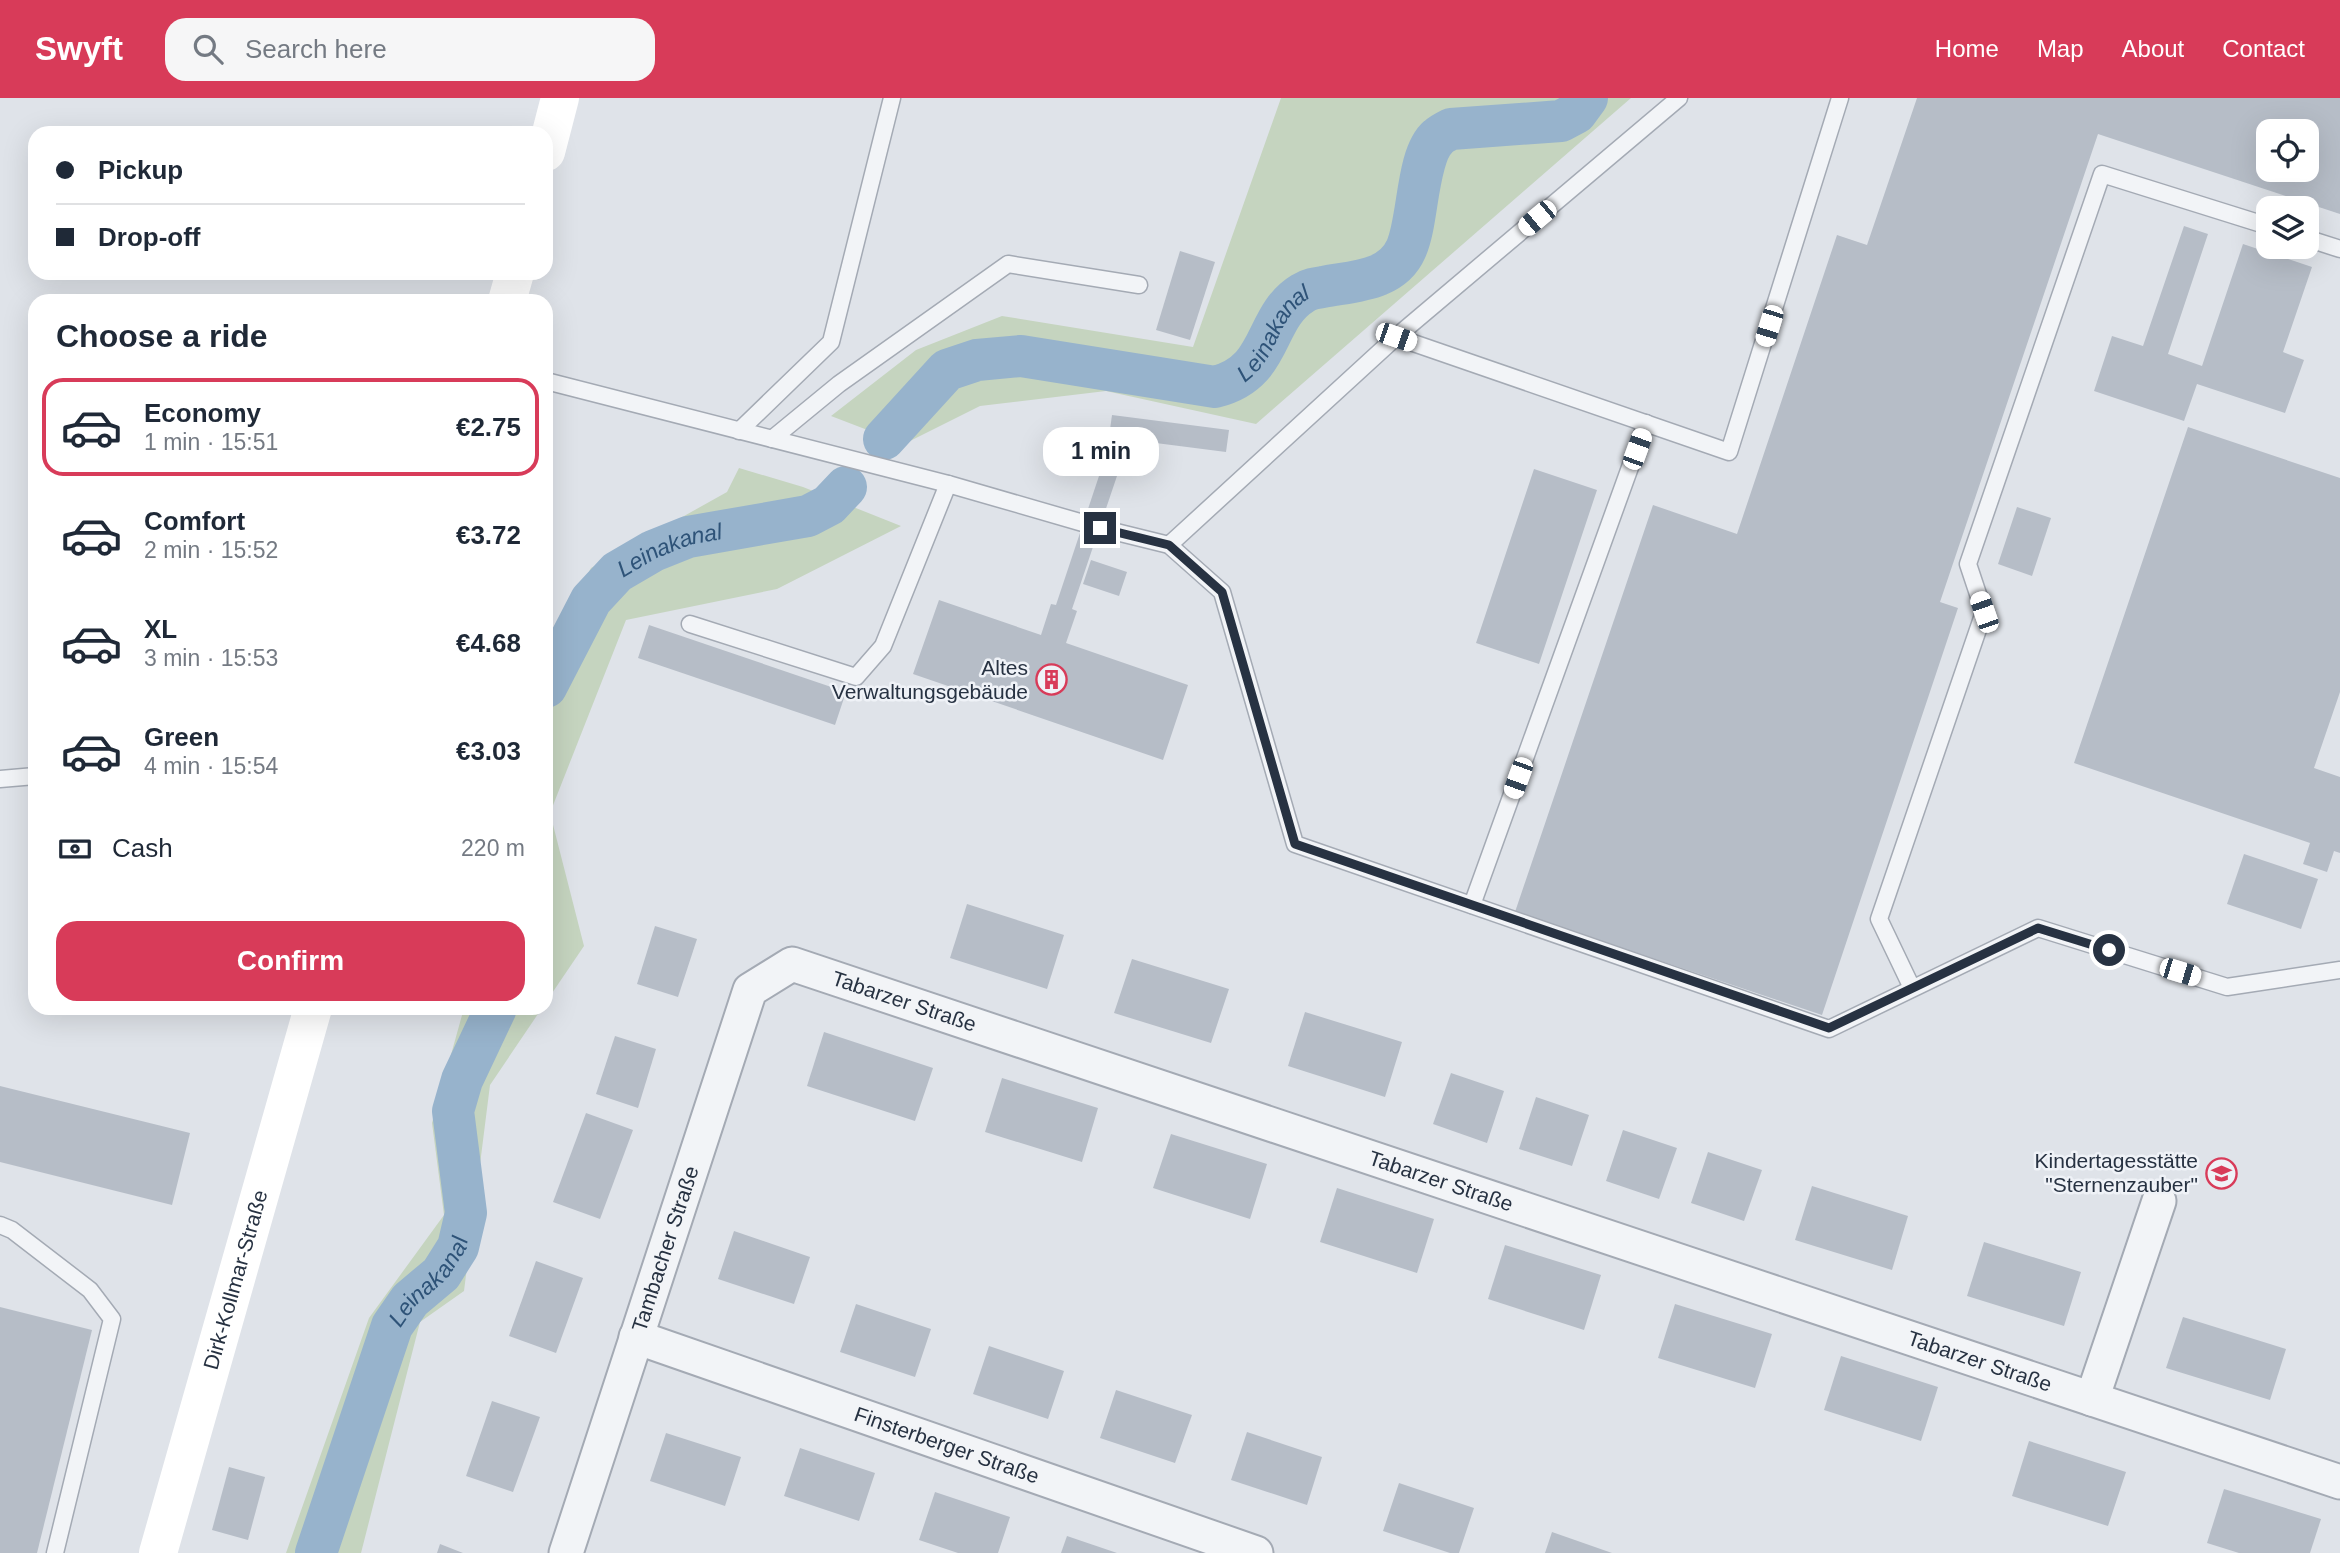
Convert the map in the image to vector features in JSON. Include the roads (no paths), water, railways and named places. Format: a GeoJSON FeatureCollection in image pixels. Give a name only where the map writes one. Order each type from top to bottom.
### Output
{"type":"FeatureCollection","features":[{"type":"Feature","properties":{"kind":"street"},"geometry":{"type":"LineString","coordinates":[[553,126],[560,98]]}},
{"type":"Feature","properties":{"kind":"street","name":"Tambacher Straße"},"geometry":{"type":"LineString","coordinates":[[566,1553],[750,990],[792,964]]}},
{"type":"Feature","properties":{"kind":"street","name":"Tabarzer Straße"},"geometry":{"type":"LineString","coordinates":[[792,964],[2340,1482]]}},
{"type":"Feature","properties":{"kind":"street","name":"Dirk-Kollmar-Straße"},"geometry":{"type":"LineString","coordinates":[[160,1553],[311,1015]]}},
{"type":"Feature","properties":{"kind":"street"},"geometry":{"type":"LineString","coordinates":[[2092,1399],[2159,1201]]}},
{"type":"Feature","properties":{"kind":"street","name":"Finsterberger Straße"},"geometry":{"type":"LineString","coordinates":[[636,1337],[1256,1553]]}},
{"type":"Feature","properties":{"kind":"lane"},"geometry":{"type":"LineString","coordinates":[[739,431],[831,342],[892,98]]}},
{"type":"Feature","properties":{"kind":"lane"},"geometry":{"type":"LineString","coordinates":[[1169,545],[1396,337],[1679,98]]}},
{"type":"Feature","properties":{"kind":"lane"},"geometry":{"type":"LineString","coordinates":[[1396,337],[1729,452],[1840,98]]}},
{"type":"Feature","properties":{"kind":"lane"},"geometry":{"type":"LineString","coordinates":[[1912,988],[1879,919],[1984,612],[1968,565],[2102,174],[2256,222]]}},
{"type":"Feature","properties":{"kind":"lane"},"geometry":{"type":"LineString","coordinates":[[2319,242],[2340,249]]}},
{"type":"Feature","properties":{"kind":"lane"},"geometry":{"type":"LineString","coordinates":[[772,439],[839,384],[1008,264],[1139,285]]}},
{"type":"Feature","properties":{"kind":"lane"},"geometry":{"type":"LineString","coordinates":[[553,384],[948,484],[1083,523]]}},
{"type":"Feature","properties":{"kind":"lane"},"geometry":{"type":"LineString","coordinates":[[1472,905],[1646,423]]}},
{"type":"Feature","properties":{"kind":"lane"},"geometry":{"type":"LineString","coordinates":[[690,624],[856,677],[883,646],[948,484]]}},
{"type":"Feature","properties":{"kind":"lane"},"geometry":{"type":"LineString","coordinates":[[1100,528],[1169,545],[1222,592],[1295,844],[1829,1028],[2038,928],[2228,987],[2340,970]]}},
{"type":"Feature","properties":{"kind":"lane"},"geometry":{"type":"LineString","coordinates":[[0,779],[28,777]]}},
{"type":"Feature","properties":{"kind":"lane"},"geometry":{"type":"LineString","coordinates":[[0,1225],[12,1230],[90,1290],[112,1319],[55,1553]]}},
{"type":"Feature","properties":{"kind":"waterway","name":"Leinakanal"},"geometry":{"type":"LineString","coordinates":[[884,439],[947,370],[977,360],[1021,356],[1215,387],[1234,380],[1258,357],[1280,316],[1303,293],[1315,288],[1371,278],[1382,274],[1400,260],[1410,237],[1426,159],[1439,136],[1451,129],[1561,121],[1576,113],[1587,98]]}},
{"type":"Feature","properties":{"kind":"waterway","name":"Leinakanal"},"geometry":{"type":"LineString","coordinates":[[553,673],[591,600],[617,572],[653,551],[688,537],[808,516],[829,505],[846,487]]}},
{"type":"Feature","properties":{"kind":"waterway","name":"Leinakanal"},"geometry":{"type":"LineString","coordinates":[[316,1553],[392,1326],[410,1300],[441,1274],[458,1247],[466,1213],[453,1111],[462,1080],[493,1015]]}},
{"type":"Feature","properties":{"kind":"place","name":"Altes Verwaltungsgebäude"},"geometry":{"type":"Point","coordinates":[1051,680]}},
{"type":"Feature","properties":{"kind":"place","name":"Kindertagesstätte \"Sternenzauber\""},"geometry":{"type":"Point","coordinates":[2221,1173]}}]}
